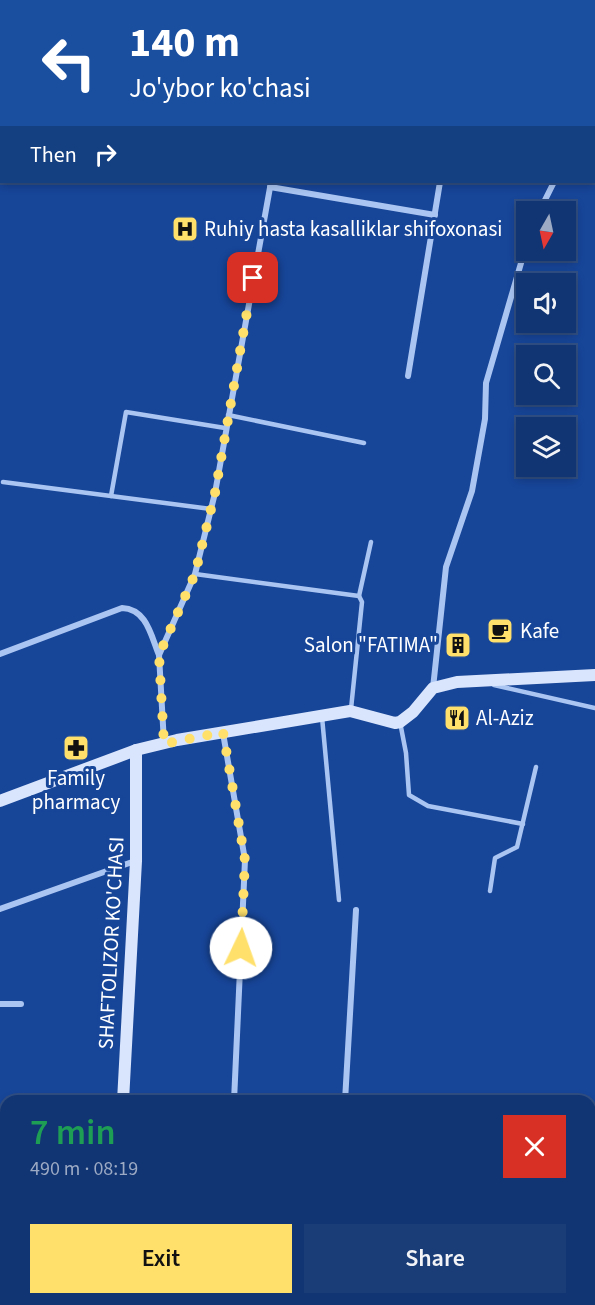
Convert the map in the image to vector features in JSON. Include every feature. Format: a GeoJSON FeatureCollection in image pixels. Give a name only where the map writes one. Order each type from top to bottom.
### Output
{"type":"FeatureCollection","features":[{"type":"Feature","properties":{"kind":"street"},"geometry":{"type":"LineString","coordinates":[[408,376],[440,183]]}},
{"type":"Feature","properties":{"kind":"street"},"geometry":{"type":"LineString","coordinates":[[544,201],[554,183]]}},
{"type":"Feature","properties":{"kind":"street"},"geometry":{"type":"LineString","coordinates":[[159,655],[195,574],[211,509],[271,184],[435,215]]}},
{"type":"Feature","properties":{"kind":"street"},"geometry":{"type":"LineString","coordinates":[[433,688],[446,567],[472,491],[485,419],[486,383],[522,261]]}},
{"type":"Feature","properties":{"kind":"street"},"geometry":{"type":"LineString","coordinates":[[0,654],[122,608],[138,612],[144,619],[159,655],[164,744]]}},
{"type":"Feature","properties":{"kind":"street"},"geometry":{"type":"LineString","coordinates":[[0,801],[136,750],[164,744],[350,711],[400,723],[433,688],[457,682],[595,675]]}},
{"type":"Feature","properties":{"kind":"street"},"geometry":{"type":"LineString","coordinates":[[223,732],[245,860],[234,1095]]}},
{"type":"Feature","properties":{"kind":"street","name":"SHAFTOLIZOR KO'CHASI"},"geometry":{"type":"LineString","coordinates":[[123,1095],[136,861],[136,750]]}},
{"type":"Feature","properties":{"kind":"street"},"geometry":{"type":"LineString","coordinates":[[0,909],[136,861]]}},
{"type":"Feature","properties":{"kind":"street"},"geometry":{"type":"LineString","coordinates":[[345,1095],[356,910]]}},
{"type":"Feature","properties":{"kind":"street"},"geometry":{"type":"LineString","coordinates":[[0,1004],[21,1004]]}},
{"type":"Feature","properties":{"kind":"lane"},"geometry":{"type":"LineString","coordinates":[[111,496],[126,412],[225,428]]}},
{"type":"Feature","properties":{"kind":"lane"},"geometry":{"type":"LineString","coordinates":[[228,415],[364,443]]}},
{"type":"Feature","properties":{"kind":"lane"},"geometry":{"type":"LineString","coordinates":[[3,482],[211,509]]}},
{"type":"Feature","properties":{"kind":"lane"},"geometry":{"type":"LineString","coordinates":[[350,711],[362,602],[359,596],[371,542]]}},
{"type":"Feature","properties":{"kind":"lane"},"geometry":{"type":"LineString","coordinates":[[195,574],[359,596]]}},
{"type":"Feature","properties":{"kind":"lane"},"geometry":{"type":"LineString","coordinates":[[483,682],[595,708]]}},
{"type":"Feature","properties":{"kind":"lane"},"geometry":{"type":"LineString","coordinates":[[322,717],[339,900]]}},
{"type":"Feature","properties":{"kind":"lane"},"geometry":{"type":"LineString","coordinates":[[400,723],[406,753],[409,795],[428,806],[523,824]]}},
{"type":"Feature","properties":{"kind":"lane"},"geometry":{"type":"LineString","coordinates":[[490,891],[495,858],[517,847],[536,767]]}},
{"type":"Feature","properties":{"kind":"place","name":"Ruhiy hasta kasalliklar shifoxonasi"},"geometry":{"type":"Point","coordinates":[185,229]}},
{"type":"Feature","properties":{"kind":"place","name":"Kafe"},"geometry":{"type":"Point","coordinates":[500,631]}},
{"type":"Feature","properties":{"kind":"place","name":"Salon \"FATIMA\""},"geometry":{"type":"Point","coordinates":[458,645]}},
{"type":"Feature","properties":{"kind":"place","name":"Al-Aziz"},"geometry":{"type":"Point","coordinates":[457,718]}},
{"type":"Feature","properties":{"kind":"place","name":"Family pharmacy"},"geometry":{"type":"Point","coordinates":[76,748]}},
{"type":"Feature","properties":{"kind":"route"},"geometry":{"type":"LineString","coordinates":[[241,948],[245,860],[223,732],[164,744],[159,655],[195,574],[215,493],[253,278]]}}]}
